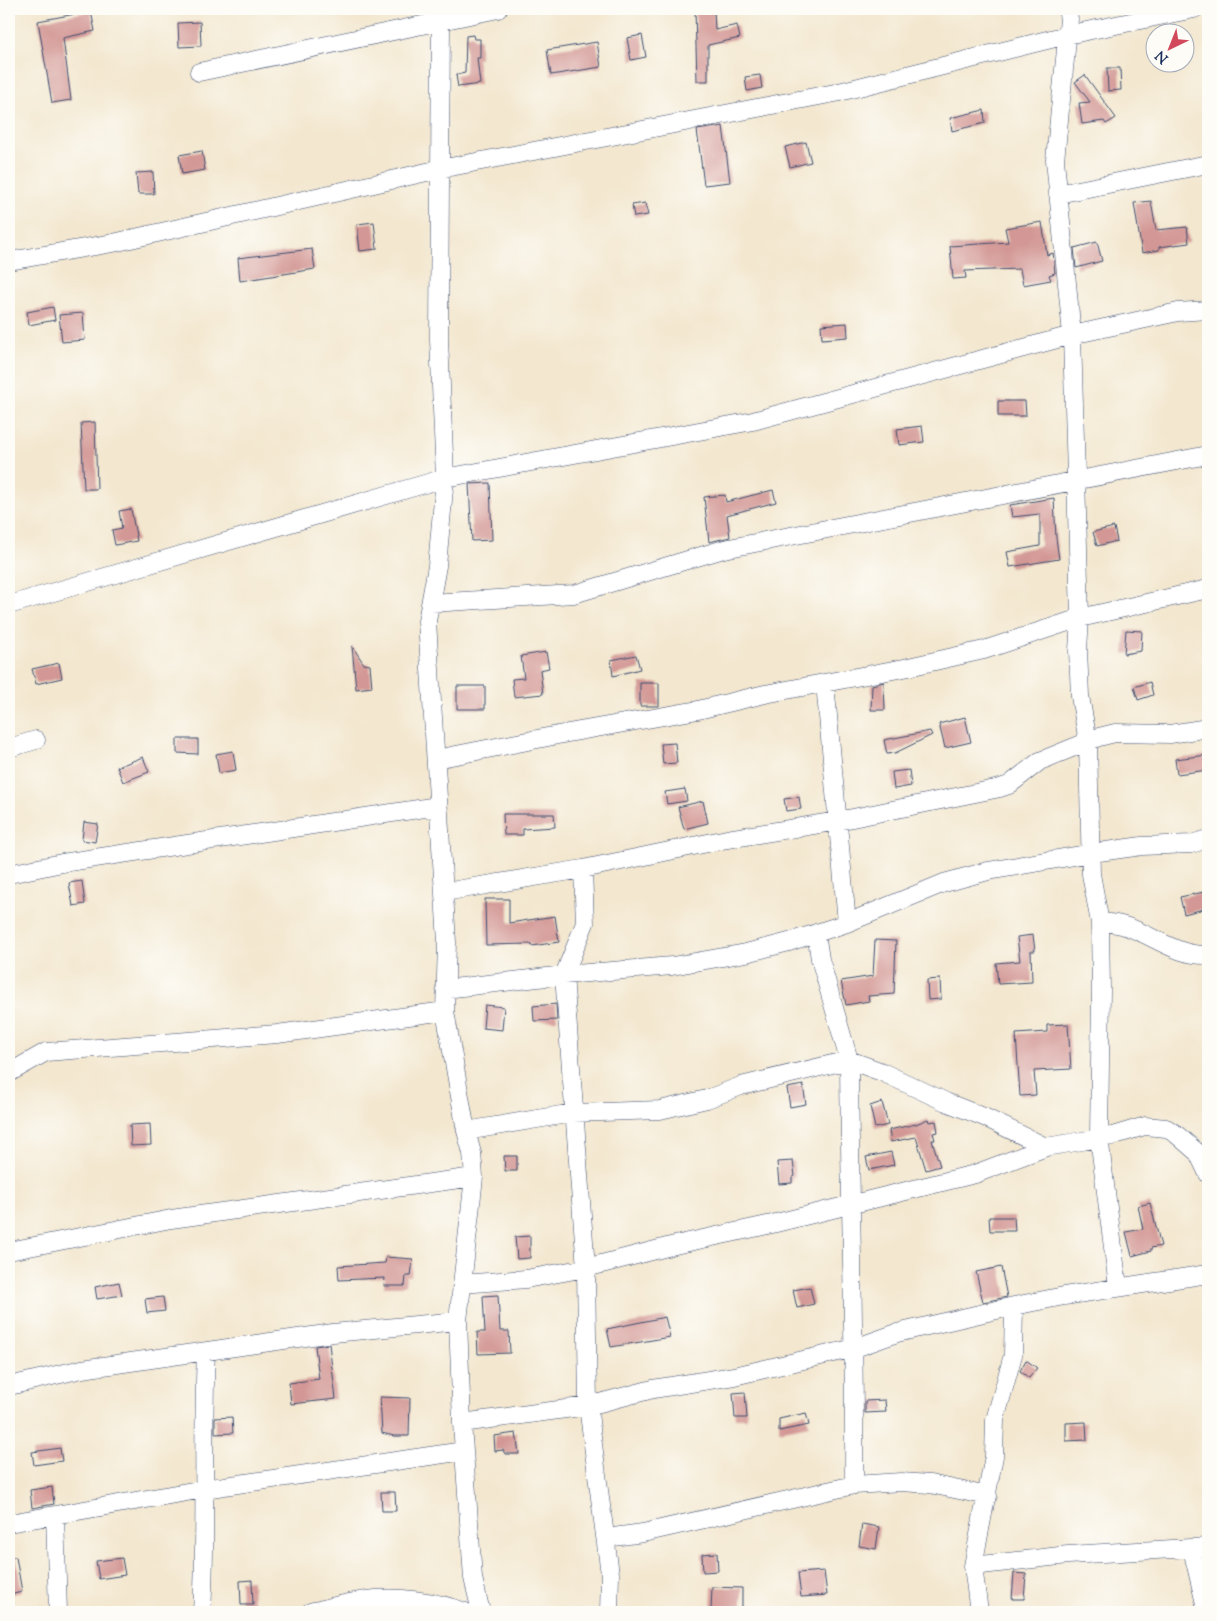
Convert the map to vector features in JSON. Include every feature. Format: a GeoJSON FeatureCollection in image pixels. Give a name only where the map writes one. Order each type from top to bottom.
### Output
{"type":"FeatureCollection","features":[{"type":"Feature","properties":{"kind":"street"},"geometry":{"type":"LineString","coordinates":[[199,72],[439,15],[498,9]]}},
{"type":"Feature","properties":{"kind":"street"},"geometry":{"type":"LineString","coordinates":[[1067,9],[1069,19],[1055,160],[1072,335],[1080,618],[1078,650],[1080,696],[1088,742],[1087,781],[1092,853],[1091,874],[1100,923],[1099,1137],[1118,1287]]}},
{"type":"Feature","properties":{"kind":"street"},"geometry":{"type":"LineString","coordinates":[[9,261],[113,243],[440,168],[835,93],[1067,35],[1194,9]]}},
{"type":"Feature","properties":{"kind":"street"},"geometry":{"type":"LineString","coordinates":[[439,15],[439,339],[445,478],[437,566],[427,621],[447,942],[445,1011],[466,1131],[472,1153],[474,1177],[458,1321],[462,1423],[474,1578],[481,1612]]}},
{"type":"Feature","properties":{"kind":"street"},"geometry":{"type":"LineString","coordinates":[[1058,194],[1208,164]]}},
{"type":"Feature","properties":{"kind":"street"},"geometry":{"type":"LineString","coordinates":[[9,605],[445,478],[753,421],[1072,335],[1178,312],[1208,310]]}},
{"type":"Feature","properties":{"kind":"street"},"geometry":{"type":"LineString","coordinates":[[430,603],[574,594],[724,549],[1208,455]]}},
{"type":"Feature","properties":{"kind":"street"},"geometry":{"type":"LineString","coordinates":[[436,759],[698,710],[984,650],[1080,618],[1208,589]]}},
{"type":"Feature","properties":{"kind":"street"},"geometry":{"type":"LineString","coordinates":[[825,683],[847,923]]}},
{"type":"Feature","properties":{"kind":"street"},"geometry":{"type":"LineString","coordinates":[[444,892],[583,869],[727,839],[838,821],[1009,786],[1040,761],[1115,733],[1170,734],[1208,728]]}},
{"type":"Feature","properties":{"kind":"street"},"geometry":{"type":"LineString","coordinates":[[9,748],[36,740]]}},
{"type":"Feature","properties":{"kind":"street"},"geometry":{"type":"LineString","coordinates":[[9,874],[62,863],[438,806]]}},
{"type":"Feature","properties":{"kind":"street"},"geometry":{"type":"LineString","coordinates":[[445,989],[564,974],[672,966],[746,953],[847,923],[944,883],[988,871],[1142,846],[1191,844],[1208,838]]}},
{"type":"Feature","properties":{"kind":"street"},"geometry":{"type":"LineString","coordinates":[[583,869],[585,922],[564,974],[586,1268],[588,1406],[610,1574],[609,1612]]}},
{"type":"Feature","properties":{"kind":"street"},"geometry":{"type":"LineString","coordinates":[[1100,923],[1113,922],[1128,926],[1168,947],[1208,955]]}},
{"type":"Feature","properties":{"kind":"street"},"geometry":{"type":"LineString","coordinates":[[816,933],[820,959],[849,1060],[850,1205],[855,1348],[854,1485]]}},
{"type":"Feature","properties":{"kind":"street"},"geometry":{"type":"LineString","coordinates":[[9,1073],[46,1052],[278,1034],[445,1011]]}},
{"type":"Feature","properties":{"kind":"street"},"geometry":{"type":"LineString","coordinates":[[466,1131],[573,1113],[660,1110],[708,1099],[741,1086],[849,1060],[875,1069],[946,1102],[984,1117],[1046,1147]]}},
{"type":"Feature","properties":{"kind":"street"},"geometry":{"type":"LineString","coordinates":[[462,1284],[526,1279],[586,1268],[675,1244],[850,1205],[975,1174],[1046,1147],[1112,1136],[1145,1126],[1166,1128],[1176,1134],[1198,1153],[1208,1174]]}},
{"type":"Feature","properties":{"kind":"street"},"geometry":{"type":"LineString","coordinates":[[9,1251],[172,1219],[474,1177]]}},
{"type":"Feature","properties":{"kind":"street"},"geometry":{"type":"LineString","coordinates":[[462,1423],[588,1406],[653,1389],[734,1376],[855,1348],[897,1333],[1014,1306],[1118,1287],[1208,1274]]}},
{"type":"Feature","properties":{"kind":"street"},"geometry":{"type":"LineString","coordinates":[[980,1612],[973,1566],[988,1496],[994,1456],[995,1420],[1014,1355],[1014,1306]]}},
{"type":"Feature","properties":{"kind":"street"},"geometry":{"type":"LineString","coordinates":[[9,1386],[82,1369],[333,1334],[458,1321]]}},
{"type":"Feature","properties":{"kind":"street"},"geometry":{"type":"LineString","coordinates":[[202,1612],[205,1555],[203,1423],[206,1352]]}},
{"type":"Feature","properties":{"kind":"street"},"geometry":{"type":"LineString","coordinates":[[9,1523],[204,1489],[464,1451]]}},
{"type":"Feature","properties":{"kind":"street"},"geometry":{"type":"LineString","coordinates":[[606,1538],[643,1533],[854,1485],[901,1482],[930,1484],[988,1496]]}},
{"type":"Feature","properties":{"kind":"street"},"geometry":{"type":"LineString","coordinates":[[55,1515],[58,1612]]}},
{"type":"Feature","properties":{"kind":"street"},"geometry":{"type":"LineString","coordinates":[[973,1566],[1068,1555],[1200,1548],[1207,1612]]}},
{"type":"Feature","properties":{"kind":"street"},"geometry":{"type":"LineString","coordinates":[[310,1612],[367,1600],[394,1599],[435,1603],[465,1612]]}},
{"type":"Feature","properties":{"kind":"building"},"geometry":{"type":"Polygon","coordinates":[[[695,9],[714,9],[715,30],[737,25],[740,38],[708,45],[708,81],[697,81],[695,9]]]}},
{"type":"Feature","properties":{"kind":"building"},"geometry":{"type":"Polygon","coordinates":[[[91,11],[95,31],[63,38],[71,100],[52,103],[38,21],[91,11]]]}},
{"type":"Feature","properties":{"kind":"building"},"geometry":{"type":"Polygon","coordinates":[[[200,22],[201,46],[179,47],[178,23],[200,22]]]}},
{"type":"Feature","properties":{"kind":"building"},"geometry":{"type":"Polygon","coordinates":[[[473,35],[474,39],[480,39],[480,58],[477,58],[480,84],[458,87],[456,75],[465,73],[466,36],[473,35]]]}},
{"type":"Feature","properties":{"kind":"building"},"geometry":{"type":"Polygon","coordinates":[[[642,35],[646,57],[631,60],[627,38],[642,35]]]}},
{"type":"Feature","properties":{"kind":"building"},"geometry":{"type":"Polygon","coordinates":[[[597,42],[601,67],[551,75],[547,50],[597,42]]]}},
{"type":"Feature","properties":{"kind":"building"},"geometry":{"type":"Polygon","coordinates":[[[1107,68],[1120,68],[1121,90],[1108,91],[1107,68]]]}},
{"type":"Feature","properties":{"kind":"building"},"geometry":{"type":"Polygon","coordinates":[[[760,75],[762,88],[747,91],[745,77],[760,75]]]}},
{"type":"Feature","properties":{"kind":"building"},"geometry":{"type":"Polygon","coordinates":[[[1085,75],[1116,118],[1106,124],[1104,121],[1082,124],[1079,103],[1090,102],[1075,82],[1085,75]]]}},
{"type":"Feature","properties":{"kind":"building"},"geometry":{"type":"Polygon","coordinates":[[[984,110],[985,123],[952,131],[950,118],[984,110]]]}},
{"type":"Feature","properties":{"kind":"building"},"geometry":{"type":"Polygon","coordinates":[[[723,126],[730,182],[704,185],[697,130],[723,126]]]}},
{"type":"Feature","properties":{"kind":"building"},"geometry":{"type":"Polygon","coordinates":[[[806,142],[811,162],[790,167],[785,147],[806,142]]]}},
{"type":"Feature","properties":{"kind":"building"},"geometry":{"type":"Polygon","coordinates":[[[202,151],[205,170],[182,174],[179,155],[202,151]]]}},
{"type":"Feature","properties":{"kind":"building"},"geometry":{"type":"Polygon","coordinates":[[[153,172],[154,194],[138,194],[136,173],[153,172]]]}},
{"type":"Feature","properties":{"kind":"building"},"geometry":{"type":"Polygon","coordinates":[[[1151,201],[1156,230],[1187,227],[1189,243],[1159,247],[1159,250],[1142,253],[1134,203],[1151,201]]]}},
{"type":"Feature","properties":{"kind":"building"},"geometry":{"type":"Polygon","coordinates":[[[645,203],[648,215],[634,217],[632,205],[645,203]]]}},
{"type":"Feature","properties":{"kind":"building"},"geometry":{"type":"Polygon","coordinates":[[[374,222],[377,249],[360,251],[357,224],[374,222]]]}},
{"type":"Feature","properties":{"kind":"building"},"geometry":{"type":"Polygon","coordinates":[[[1042,222],[1047,255],[1053,253],[1055,273],[1049,275],[1051,280],[1023,285],[1020,269],[965,271],[966,278],[953,279],[950,246],[1008,242],[1005,228],[1042,222]]]}},
{"type":"Feature","properties":{"kind":"building"},"geometry":{"type":"Polygon","coordinates":[[[1097,242],[1102,261],[1076,268],[1074,248],[1097,242]]]}},
{"type":"Feature","properties":{"kind":"building"},"geometry":{"type":"Polygon","coordinates":[[[312,249],[315,269],[240,281],[238,258],[312,249]]]}},
{"type":"Feature","properties":{"kind":"building"},"geometry":{"type":"Polygon","coordinates":[[[53,307],[55,320],[29,325],[27,312],[53,307]]]}},
{"type":"Feature","properties":{"kind":"building"},"geometry":{"type":"Polygon","coordinates":[[[83,313],[85,340],[62,342],[59,315],[83,313]]]}},
{"type":"Feature","properties":{"kind":"building"},"geometry":{"type":"Polygon","coordinates":[[[847,323],[848,337],[822,339],[821,325],[847,323]]]}},
{"type":"Feature","properties":{"kind":"building"},"geometry":{"type":"Polygon","coordinates":[[[998,401],[1025,401],[1026,416],[998,416],[998,401]]]}},
{"type":"Feature","properties":{"kind":"building"},"geometry":{"type":"Polygon","coordinates":[[[95,422],[97,489],[84,489],[81,423],[95,422]]]}},
{"type":"Feature","properties":{"kind":"building"},"geometry":{"type":"Polygon","coordinates":[[[922,426],[924,442],[899,445],[897,429],[922,426]]]}},
{"type":"Feature","properties":{"kind":"building"},"geometry":{"type":"Polygon","coordinates":[[[490,483],[492,540],[472,541],[469,484],[490,483]]]}},
{"type":"Feature","properties":{"kind":"building"},"geometry":{"type":"Polygon","coordinates":[[[773,490],[776,502],[727,515],[730,537],[709,542],[704,497],[725,495],[726,502],[773,490]]]}},
{"type":"Feature","properties":{"kind":"building"},"geometry":{"type":"Polygon","coordinates":[[[1054,498],[1059,559],[1010,567],[1007,552],[1040,546],[1040,514],[1012,517],[1010,505],[1054,498]]]}},
{"type":"Feature","properties":{"kind":"building"},"geometry":{"type":"Polygon","coordinates":[[[131,509],[137,541],[115,545],[112,530],[122,528],[119,511],[131,509]]]}},
{"type":"Feature","properties":{"kind":"building"},"geometry":{"type":"Polygon","coordinates":[[[1114,527],[1117,541],[1097,546],[1093,532],[1114,527]]]}},
{"type":"Feature","properties":{"kind":"building"},"geometry":{"type":"Polygon","coordinates":[[[1126,630],[1142,631],[1141,651],[1124,654],[1126,630]]]}},
{"type":"Feature","properties":{"kind":"building"},"geometry":{"type":"Polygon","coordinates":[[[352,646],[364,664],[370,665],[372,687],[356,689],[352,646]]]}},
{"type":"Feature","properties":{"kind":"building"},"geometry":{"type":"Polygon","coordinates":[[[546,652],[549,668],[540,670],[543,694],[514,697],[512,679],[524,678],[521,656],[546,652]]]}},
{"type":"Feature","properties":{"kind":"building"},"geometry":{"type":"Polygon","coordinates":[[[636,655],[640,669],[613,676],[611,660],[636,655]]]}},
{"type":"Feature","properties":{"kind":"building"},"geometry":{"type":"Polygon","coordinates":[[[59,663],[62,678],[36,684],[32,669],[59,663]]]}},
{"type":"Feature","properties":{"kind":"building"},"geometry":{"type":"Polygon","coordinates":[[[884,682],[885,710],[871,710],[872,685],[884,682]]]}},
{"type":"Feature","properties":{"kind":"building"},"geometry":{"type":"Polygon","coordinates":[[[1150,682],[1153,695],[1138,700],[1134,687],[1150,682]]]}},
{"type":"Feature","properties":{"kind":"building"},"geometry":{"type":"Polygon","coordinates":[[[640,683],[659,683],[659,706],[640,706],[640,683]]]}},
{"type":"Feature","properties":{"kind":"building"},"geometry":{"type":"Polygon","coordinates":[[[457,686],[485,686],[485,709],[457,709],[457,686]]]}},
{"type":"Feature","properties":{"kind":"building"},"geometry":{"type":"Polygon","coordinates":[[[965,717],[971,742],[945,748],[939,724],[965,717]]]}},
{"type":"Feature","properties":{"kind":"building"},"geometry":{"type":"Polygon","coordinates":[[[930,731],[932,735],[895,753],[887,754],[884,740],[930,731]]]}},
{"type":"Feature","properties":{"kind":"building"},"geometry":{"type":"Polygon","coordinates":[[[177,739],[198,739],[198,754],[177,753],[177,739]]]}},
{"type":"Feature","properties":{"kind":"building"},"geometry":{"type":"Polygon","coordinates":[[[675,743],[677,763],[663,764],[661,744],[675,743]]]}},
{"type":"Feature","properties":{"kind":"building"},"geometry":{"type":"Polygon","coordinates":[[[233,751],[236,770],[219,773],[216,754],[233,751]]]}},
{"type":"Feature","properties":{"kind":"building"},"geometry":{"type":"Polygon","coordinates":[[[1208,755],[1208,770],[1177,774],[1175,759],[1208,755]]]}},
{"type":"Feature","properties":{"kind":"building"},"geometry":{"type":"Polygon","coordinates":[[[143,757],[149,772],[123,782],[117,767],[143,757]]]}},
{"type":"Feature","properties":{"kind":"building"},"geometry":{"type":"Polygon","coordinates":[[[909,770],[911,786],[894,789],[892,772],[909,770]]]}},
{"type":"Feature","properties":{"kind":"building"},"geometry":{"type":"Polygon","coordinates":[[[685,789],[687,801],[667,804],[665,792],[685,789]]]}},
{"type":"Feature","properties":{"kind":"building"},"geometry":{"type":"Polygon","coordinates":[[[799,797],[801,809],[786,811],[784,799],[799,797]]]}},
{"type":"Feature","properties":{"kind":"building"},"geometry":{"type":"Polygon","coordinates":[[[703,801],[708,823],[684,829],[678,807],[703,801]]]}},
{"type":"Feature","properties":{"kind":"building"},"geometry":{"type":"Polygon","coordinates":[[[503,814],[554,814],[555,827],[523,829],[523,835],[504,835],[503,814]]]}},
{"type":"Feature","properties":{"kind":"building"},"geometry":{"type":"Polygon","coordinates":[[[84,822],[98,824],[95,842],[82,840],[84,822]]]}},
{"type":"Feature","properties":{"kind":"building"},"geometry":{"type":"Polygon","coordinates":[[[82,881],[85,904],[73,906],[69,883],[82,881]]]}},
{"type":"Feature","properties":{"kind":"building"},"geometry":{"type":"Polygon","coordinates":[[[1204,892],[1208,908],[1184,914],[1180,897],[1204,892]]]}},
{"type":"Feature","properties":{"kind":"building"},"geometry":{"type":"Polygon","coordinates":[[[485,899],[509,899],[509,923],[555,916],[559,942],[532,946],[531,944],[486,945],[485,899]]]}},
{"type":"Feature","properties":{"kind":"building"},"geometry":{"type":"Polygon","coordinates":[[[1033,935],[1035,951],[1031,951],[1032,982],[998,984],[996,963],[1020,961],[1017,937],[1033,935]]]}},
{"type":"Feature","properties":{"kind":"building"},"geometry":{"type":"Polygon","coordinates":[[[875,940],[896,941],[894,994],[868,996],[869,1001],[846,1005],[841,981],[873,976],[875,940]]]}},
{"type":"Feature","properties":{"kind":"building"},"geometry":{"type":"Polygon","coordinates":[[[940,979],[941,999],[928,1000],[927,980],[940,979]]]}},
{"type":"Feature","properties":{"kind":"building"},"geometry":{"type":"Polygon","coordinates":[[[556,1004],[557,1020],[534,1021],[533,1006],[556,1004]]]}},
{"type":"Feature","properties":{"kind":"building"},"geometry":{"type":"Polygon","coordinates":[[[485,1005],[504,1007],[502,1030],[483,1028],[485,1005]]]}},
{"type":"Feature","properties":{"kind":"building"},"geometry":{"type":"Polygon","coordinates":[[[1068,1024],[1071,1069],[1034,1071],[1036,1095],[1020,1096],[1016,1034],[1047,1032],[1047,1025],[1068,1024]]]}},
{"type":"Feature","properties":{"kind":"building"},"geometry":{"type":"Polygon","coordinates":[[[803,1085],[806,1104],[790,1107],[787,1088],[803,1085]]]}},
{"type":"Feature","properties":{"kind":"building"},"geometry":{"type":"Polygon","coordinates":[[[882,1102],[888,1125],[875,1128],[870,1106],[882,1102]]]}},
{"type":"Feature","properties":{"kind":"building"},"geometry":{"type":"Polygon","coordinates":[[[928,1119],[929,1122],[936,1121],[938,1132],[933,1133],[935,1140],[932,1140],[940,1166],[926,1170],[916,1137],[891,1142],[889,1130],[916,1124],[928,1119]]]}},
{"type":"Feature","properties":{"kind":"building"},"geometry":{"type":"Polygon","coordinates":[[[150,1124],[151,1145],[131,1146],[130,1125],[150,1124]]]}},
{"type":"Feature","properties":{"kind":"building"},"geometry":{"type":"Polygon","coordinates":[[[891,1152],[894,1165],[869,1170],[866,1157],[891,1152]]]}},
{"type":"Feature","properties":{"kind":"building"},"geometry":{"type":"Polygon","coordinates":[[[504,1156],[517,1156],[517,1171],[505,1171],[504,1156]]]}},
{"type":"Feature","properties":{"kind":"building"},"geometry":{"type":"Polygon","coordinates":[[[793,1161],[795,1176],[792,1178],[792,1183],[779,1184],[777,1162],[793,1161]]]}},
{"type":"Feature","properties":{"kind":"building"},"geometry":{"type":"Polygon","coordinates":[[[1150,1203],[1161,1246],[1132,1256],[1126,1232],[1143,1229],[1138,1206],[1150,1203]]]}},
{"type":"Feature","properties":{"kind":"building"},"geometry":{"type":"Polygon","coordinates":[[[989,1217],[1014,1217],[1015,1231],[990,1231],[989,1217]]]}},
{"type":"Feature","properties":{"kind":"building"},"geometry":{"type":"Polygon","coordinates":[[[530,1236],[530,1258],[517,1259],[515,1237],[530,1236]]]}},
{"type":"Feature","properties":{"kind":"building"},"geometry":{"type":"Polygon","coordinates":[[[386,1257],[413,1259],[411,1276],[406,1276],[405,1286],[384,1286],[385,1278],[339,1280],[338,1266],[385,1263],[386,1257]]]}},
{"type":"Feature","properties":{"kind":"building"},"geometry":{"type":"Polygon","coordinates":[[[1001,1267],[1007,1297],[983,1302],[976,1272],[1001,1267]]]}},
{"type":"Feature","properties":{"kind":"building"},"geometry":{"type":"Polygon","coordinates":[[[119,1282],[122,1295],[97,1299],[95,1287],[119,1282]]]}},
{"type":"Feature","properties":{"kind":"building"},"geometry":{"type":"Polygon","coordinates":[[[810,1287],[814,1304],[797,1308],[793,1290],[810,1287]]]}},
{"type":"Feature","properties":{"kind":"building"},"geometry":{"type":"Polygon","coordinates":[[[498,1295],[500,1331],[509,1331],[510,1353],[478,1354],[477,1332],[485,1332],[483,1296],[498,1295]]]}},
{"type":"Feature","properties":{"kind":"building"},"geometry":{"type":"Polygon","coordinates":[[[163,1297],[165,1311],[147,1313],[145,1299],[163,1297]]]}},
{"type":"Feature","properties":{"kind":"building"},"geometry":{"type":"Polygon","coordinates":[[[665,1317],[670,1337],[611,1347],[607,1329],[665,1317]]]}},
{"type":"Feature","properties":{"kind":"building"},"geometry":{"type":"Polygon","coordinates":[[[329,1344],[336,1399],[291,1404],[289,1383],[319,1379],[315,1346],[329,1344]]]}},
{"type":"Feature","properties":{"kind":"building"},"geometry":{"type":"Polygon","coordinates":[[[1026,1360],[1037,1368],[1029,1378],[1020,1371],[1026,1360]]]}},
{"type":"Feature","properties":{"kind":"building"},"geometry":{"type":"Polygon","coordinates":[[[745,1392],[747,1418],[735,1418],[733,1393],[745,1392]]]}},
{"type":"Feature","properties":{"kind":"building"},"geometry":{"type":"Polygon","coordinates":[[[380,1397],[410,1398],[409,1436],[394,1436],[382,1433],[380,1397]]]}},
{"type":"Feature","properties":{"kind":"building"},"geometry":{"type":"Polygon","coordinates":[[[885,1400],[886,1412],[865,1413],[865,1401],[885,1400]]]}},
{"type":"Feature","properties":{"kind":"building"},"geometry":{"type":"Polygon","coordinates":[[[806,1413],[809,1425],[779,1431],[779,1419],[806,1413]]]}},
{"type":"Feature","properties":{"kind":"building"},"geometry":{"type":"Polygon","coordinates":[[[232,1417],[233,1433],[215,1434],[215,1418],[232,1417]]]}},
{"type":"Feature","properties":{"kind":"building"},"geometry":{"type":"Polygon","coordinates":[[[1086,1422],[1087,1440],[1066,1441],[1066,1423],[1086,1422]]]}},
{"type":"Feature","properties":{"kind":"building"},"geometry":{"type":"Polygon","coordinates":[[[516,1433],[519,1454],[505,1454],[503,1450],[495,1451],[494,1436],[516,1433]]]}},
{"type":"Feature","properties":{"kind":"building"},"geometry":{"type":"Polygon","coordinates":[[[60,1448],[62,1461],[34,1465],[32,1452],[60,1448]]]}},
{"type":"Feature","properties":{"kind":"building"},"geometry":{"type":"Polygon","coordinates":[[[52,1487],[54,1504],[32,1508],[30,1490],[52,1487]]]}},
{"type":"Feature","properties":{"kind":"building"},"geometry":{"type":"Polygon","coordinates":[[[381,1492],[395,1492],[396,1511],[382,1511],[381,1492]]]}},
{"type":"Feature","properties":{"kind":"building"},"geometry":{"type":"Polygon","coordinates":[[[862,1524],[879,1527],[876,1549],[859,1546],[862,1524]]]}},
{"type":"Feature","properties":{"kind":"building"},"geometry":{"type":"Polygon","coordinates":[[[717,1553],[718,1571],[703,1572],[702,1554],[717,1553]]]}},
{"type":"Feature","properties":{"kind":"building"},"geometry":{"type":"Polygon","coordinates":[[[9,1557],[16,1557],[22,1592],[9,1595],[9,1557]]]}},
{"type":"Feature","properties":{"kind":"building"},"geometry":{"type":"Polygon","coordinates":[[[122,1558],[125,1575],[99,1579],[96,1561],[122,1558]]]}},
{"type":"Feature","properties":{"kind":"building"},"geometry":{"type":"Polygon","coordinates":[[[824,1571],[827,1595],[801,1597],[798,1573],[824,1571]]]}},
{"type":"Feature","properties":{"kind":"building"},"geometry":{"type":"Polygon","coordinates":[[[1014,1573],[1026,1574],[1024,1599],[1012,1599],[1014,1573]]]}},
{"type":"Feature","properties":{"kind":"building"},"geometry":{"type":"Polygon","coordinates":[[[252,1580],[253,1605],[241,1605],[240,1581],[252,1580]]]}},
{"type":"Feature","properties":{"kind":"building"},"geometry":{"type":"Polygon","coordinates":[[[712,1587],[742,1588],[742,1611],[711,1611],[712,1587]]]}}]}
